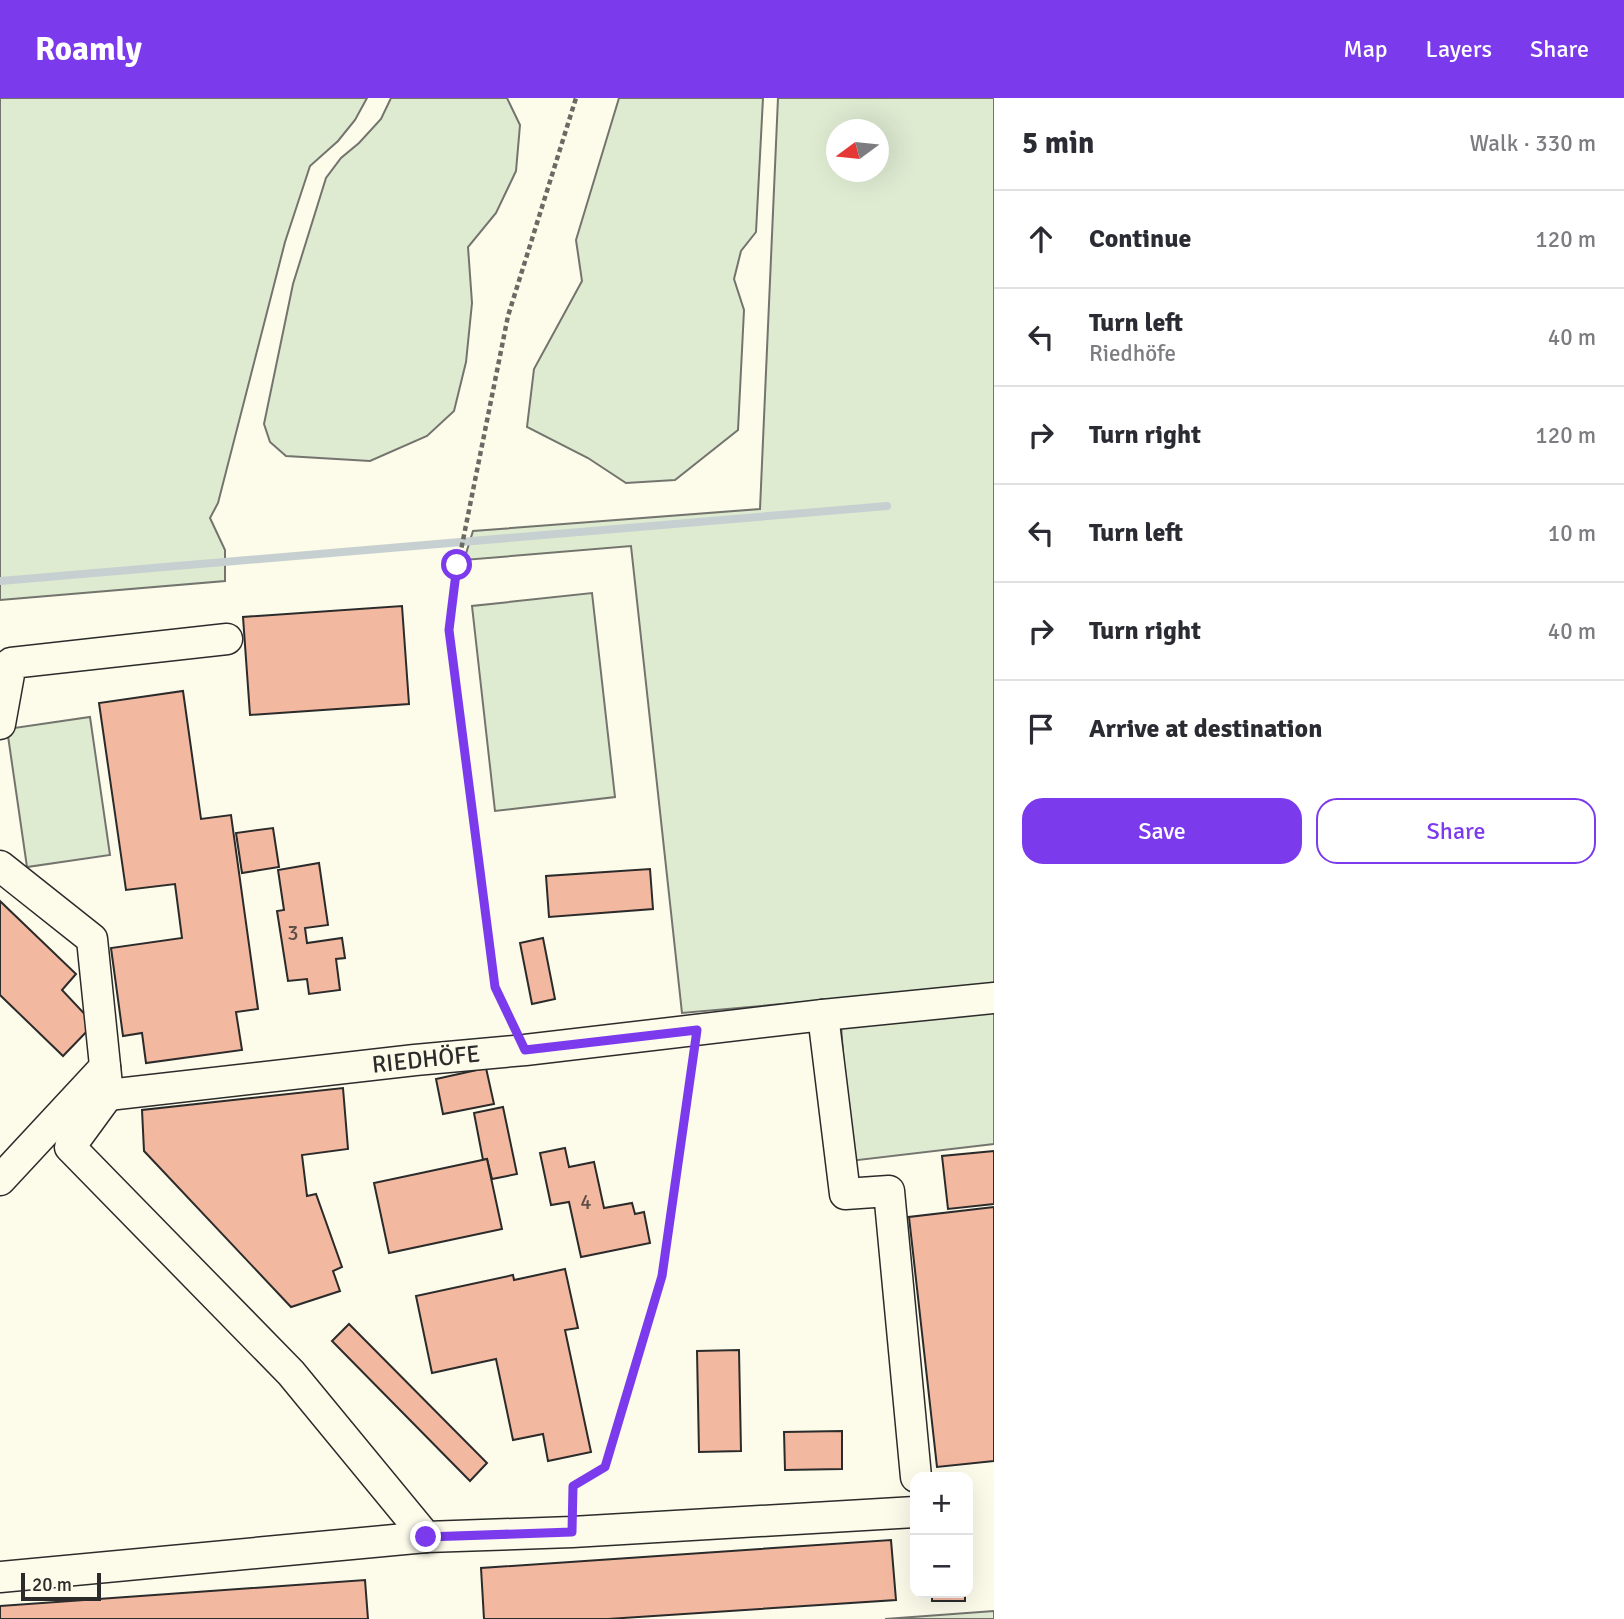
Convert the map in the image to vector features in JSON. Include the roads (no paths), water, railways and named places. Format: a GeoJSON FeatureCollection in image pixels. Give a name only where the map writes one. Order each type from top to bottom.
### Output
{"type":"FeatureCollection","features":[{"type":"Feature","properties":{"kind":"street"},"geometry":{"type":"LineString","coordinates":[[0,724],[11,663],[227,639]]}},
{"type":"Feature","properties":{"kind":"street"},"geometry":{"type":"LineString","coordinates":[[0,866],[92,939],[106,1081],[70,1147],[291,1373],[426,1537]]}},
{"type":"Feature","properties":{"kind":"street","name":"RIEDHÖFE"},"geometry":{"type":"LineString","coordinates":[[106,1081],[525,1050],[994,998]]}},
{"type":"Feature","properties":{"kind":"street"},"geometry":{"type":"LineString","coordinates":[[822,1015],[845,1194],[889,1191],[916,1472]]}},
{"type":"Feature","properties":{"kind":"street"},"geometry":{"type":"LineString","coordinates":[[0,1180],[106,1081]]}},
{"type":"Feature","properties":{"kind":"street"},"geometry":{"type":"LineString","coordinates":[[0,1577],[426,1537],[572,1532],[910,1512]]}},
{"type":"Feature","properties":{"kind":"waterway"},"geometry":{"type":"LineString","coordinates":[[0,581],[887,506]]}}]}
